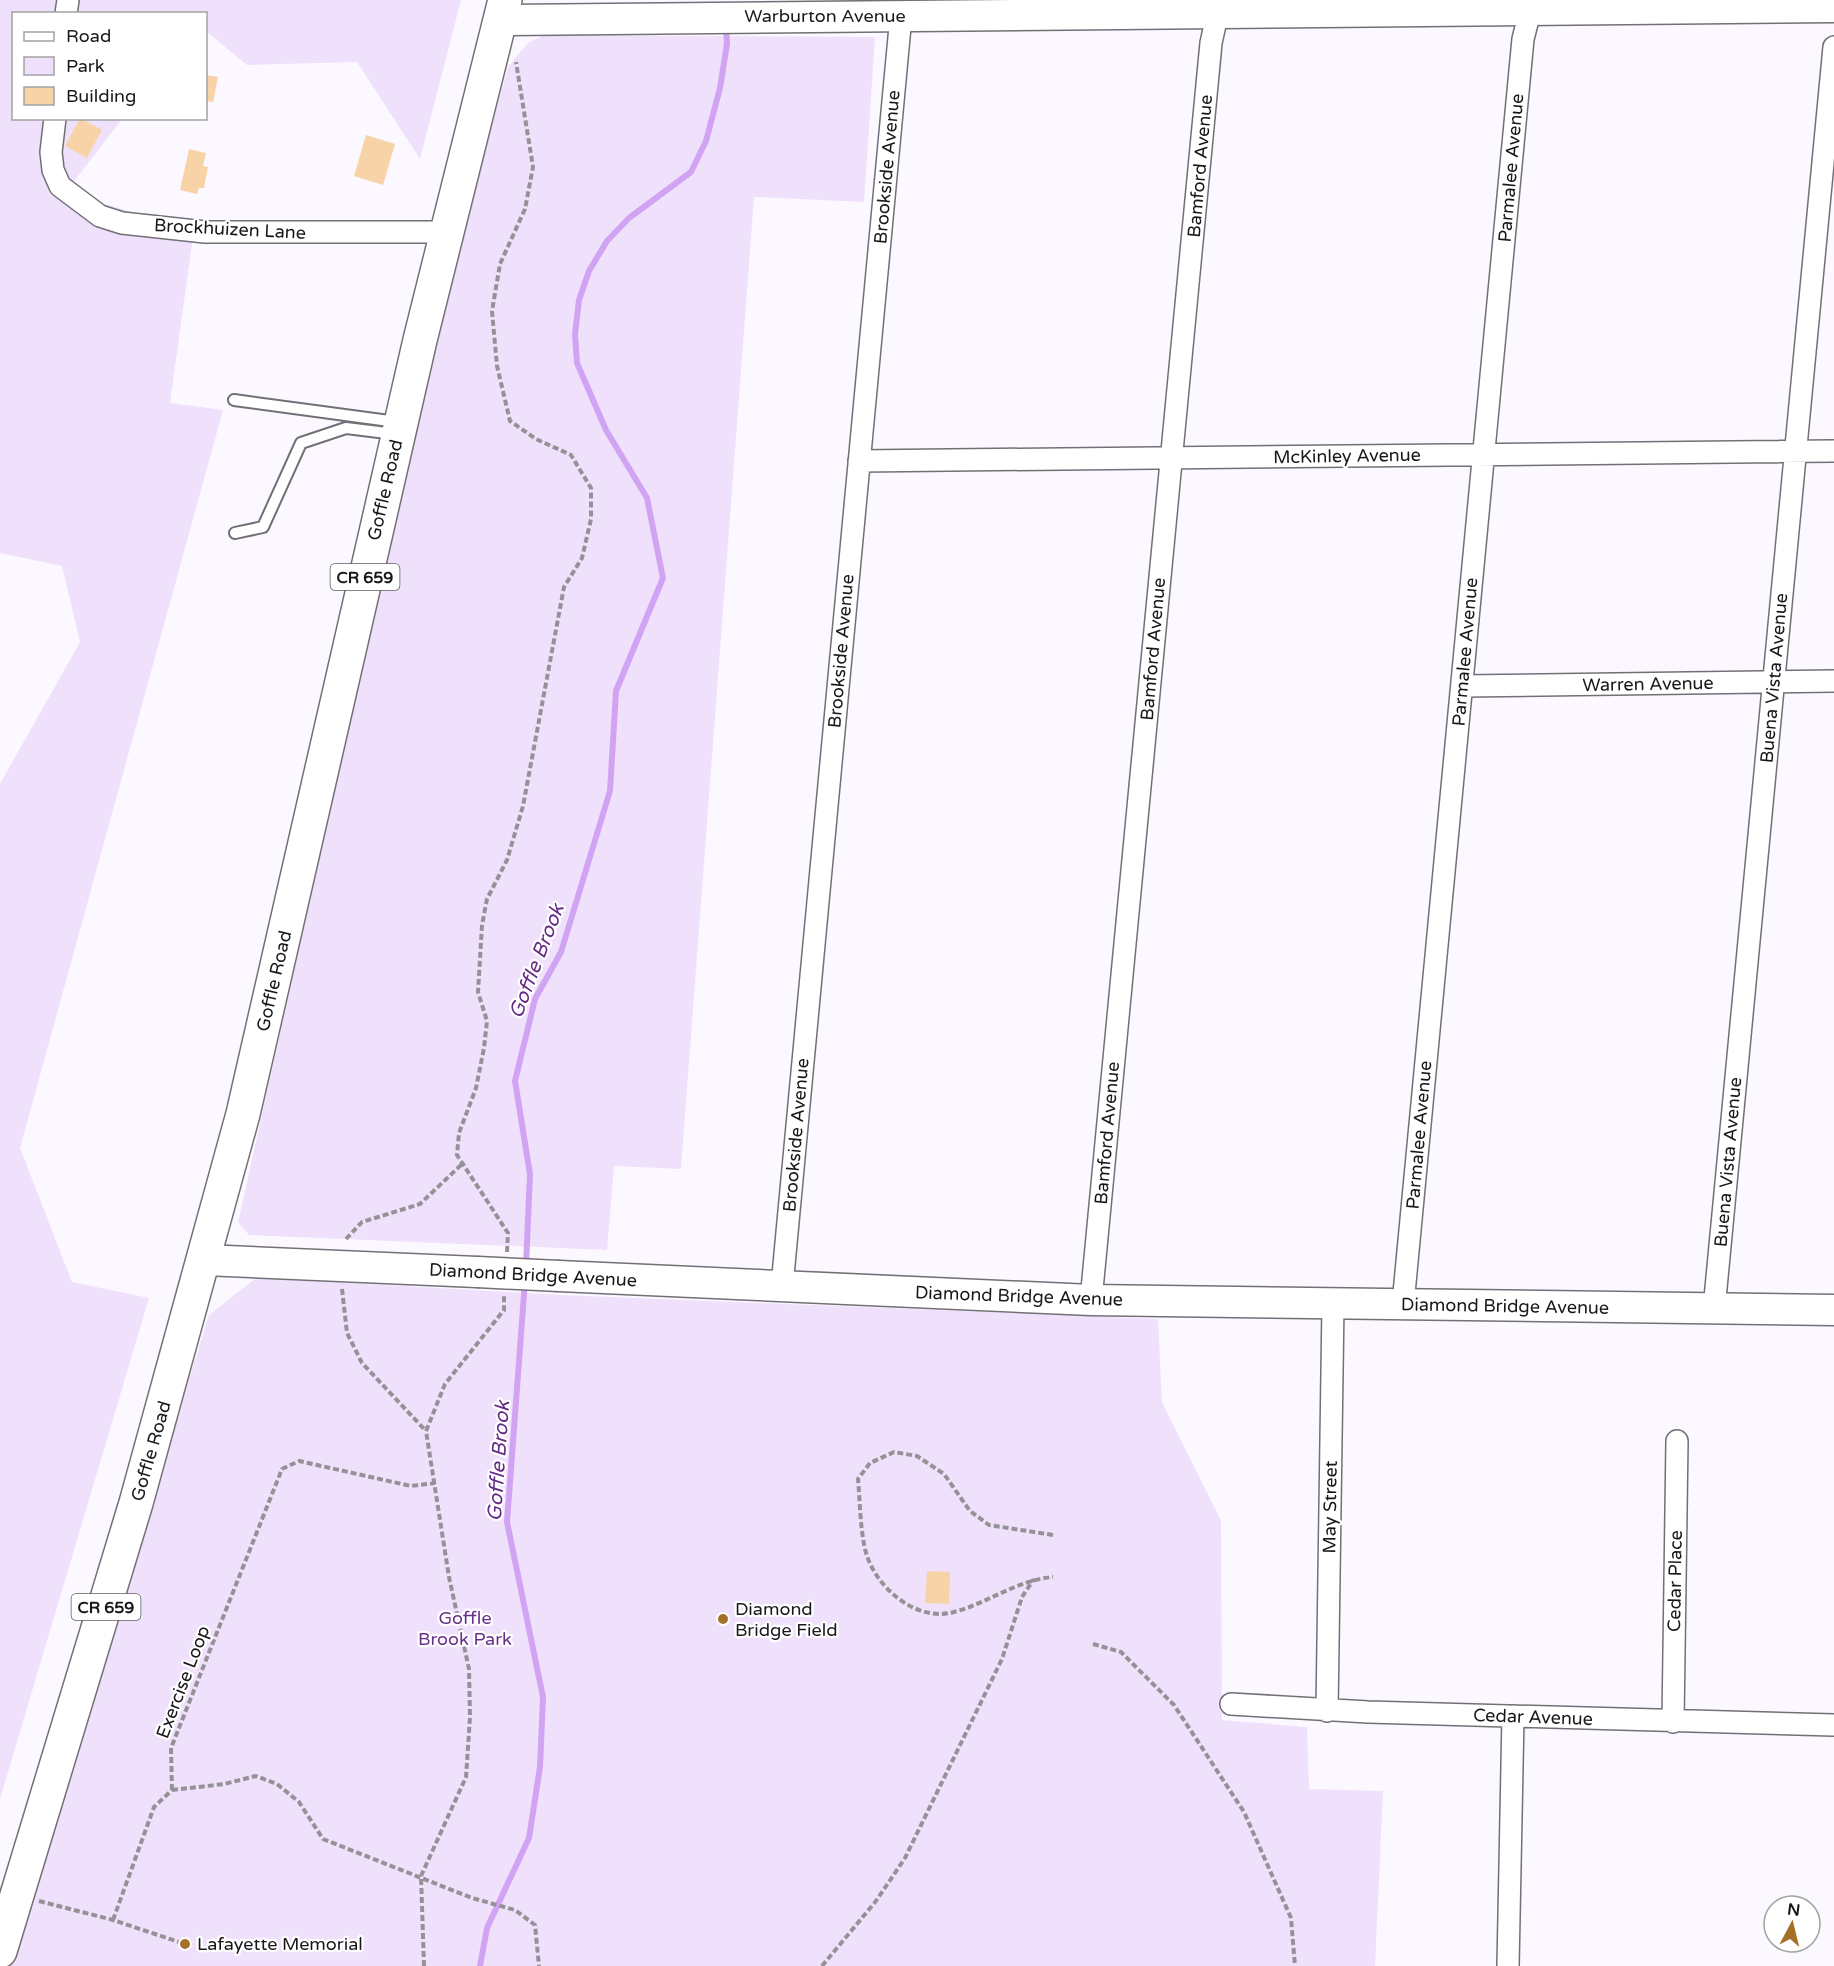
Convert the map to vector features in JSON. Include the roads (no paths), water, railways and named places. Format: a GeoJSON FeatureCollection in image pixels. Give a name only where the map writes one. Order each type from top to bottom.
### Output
{"type":"FeatureCollection","features":[{"type":"Feature","properties":{"kind":"main road","name":"Goffle Road"},"geometry":{"type":"LineString","coordinates":[[0,1951],[110,1595],[205,1260],[257,1055],[445,232],[503,10]]}},
{"type":"Feature","properties":{"kind":"street","name":"Parmalee Avenue"},"geometry":{"type":"LineString","coordinates":[[1403,1304],[1523,39],[1531,5]]}},
{"type":"Feature","properties":{"kind":"street","name":"Warburton Avenue"},"geometry":{"type":"LineString","coordinates":[[503,10],[685,18],[901,16],[1219,6],[1834,7]]}},
{"type":"Feature","properties":{"kind":"street","name":"Bamford Avenue"},"geometry":{"type":"LineString","coordinates":[[1091,1300],[1211,44],[1219,6]]}},
{"type":"Feature","properties":{"kind":"street","name":"Brookside Avenue"},"geometry":{"type":"LineString","coordinates":[[782,1286],[901,16]]}},
{"type":"Feature","properties":{"kind":"street","name":"Buena Vista Avenue"},"geometry":{"type":"LineString","coordinates":[[1714,1309],[1834,47]]}},
{"type":"Feature","properties":{"kind":"street","name":"Brockhuizen Lane"},"geometry":{"type":"LineString","coordinates":[[54,120],[51,152],[53,170],[66,191],[100,216],[122,223],[205,232],[445,232]]}},
{"type":"Feature","properties":{"kind":"street","name":"McKinley Avenue"},"geometry":{"type":"LineString","coordinates":[[859,461],[1834,451]]}},
{"type":"Feature","properties":{"kind":"street","name":"Warren Avenue"},"geometry":{"type":"LineString","coordinates":[[1462,686],[1834,681]]}},
{"type":"Feature","properties":{"kind":"street","name":"Diamond Bridge Avenue"},"geometry":{"type":"LineString","coordinates":[[205,1260],[1091,1300],[1834,1310]]}},
{"type":"Feature","properties":{"kind":"street","name":"May Street"},"geometry":{"type":"LineString","coordinates":[[1327,1711],[1333,1304]]}},
{"type":"Feature","properties":{"kind":"street","name":"Cedar Place"},"geometry":{"type":"LineString","coordinates":[[1673,1722],[1677,1441]]}},
{"type":"Feature","properties":{"kind":"street","name":"Cedar Avenue"},"geometry":{"type":"LineString","coordinates":[[1231,1704],[1327,1711],[1834,1725]]}},
{"type":"Feature","properties":{"kind":"street"},"geometry":{"type":"LineString","coordinates":[[1508,1966],[1513,1716]]}},
{"type":"Feature","properties":{"kind":"lane"},"geometry":{"type":"LineString","coordinates":[[234,400],[399,428]]}},
{"type":"Feature","properties":{"kind":"lane"},"geometry":{"type":"LineString","coordinates":[[235,533],[263,527],[301,443],[346,428],[399,428]]}},
{"type":"Feature","properties":{"kind":"waterway","name":"Goffle Brook"},"geometry":{"type":"LineString","coordinates":[[526,1265],[530,1174],[515,1081],[535,999],[561,952],[610,791],[616,691],[663,578],[647,498],[606,430],[577,363],[575,334],[579,300],[589,271],[607,241],[629,218],[691,172],[706,141],[720,88],[727,44],[726,25]]}},
{"type":"Feature","properties":{"kind":"waterway","name":"Goffle Brook"},"geometry":{"type":"LineString","coordinates":[[480,1966],[487,1928],[529,1838],[540,1767],[543,1697],[507,1522],[525,1281]]}},
{"type":"Feature","properties":{"kind":"place","name":"Diamond Bridge Field"},"geometry":{"type":"Point","coordinates":[723,1619]}},
{"type":"Feature","properties":{"kind":"place","name":"Lafayette Memorial"},"geometry":{"type":"Point","coordinates":[185,1944]}},
{"type":"Feature","properties":{"kind":"park label","name":"Goffle Brook Park"},"geometry":{"type":"Point","coordinates":[465,1628]}}]}
